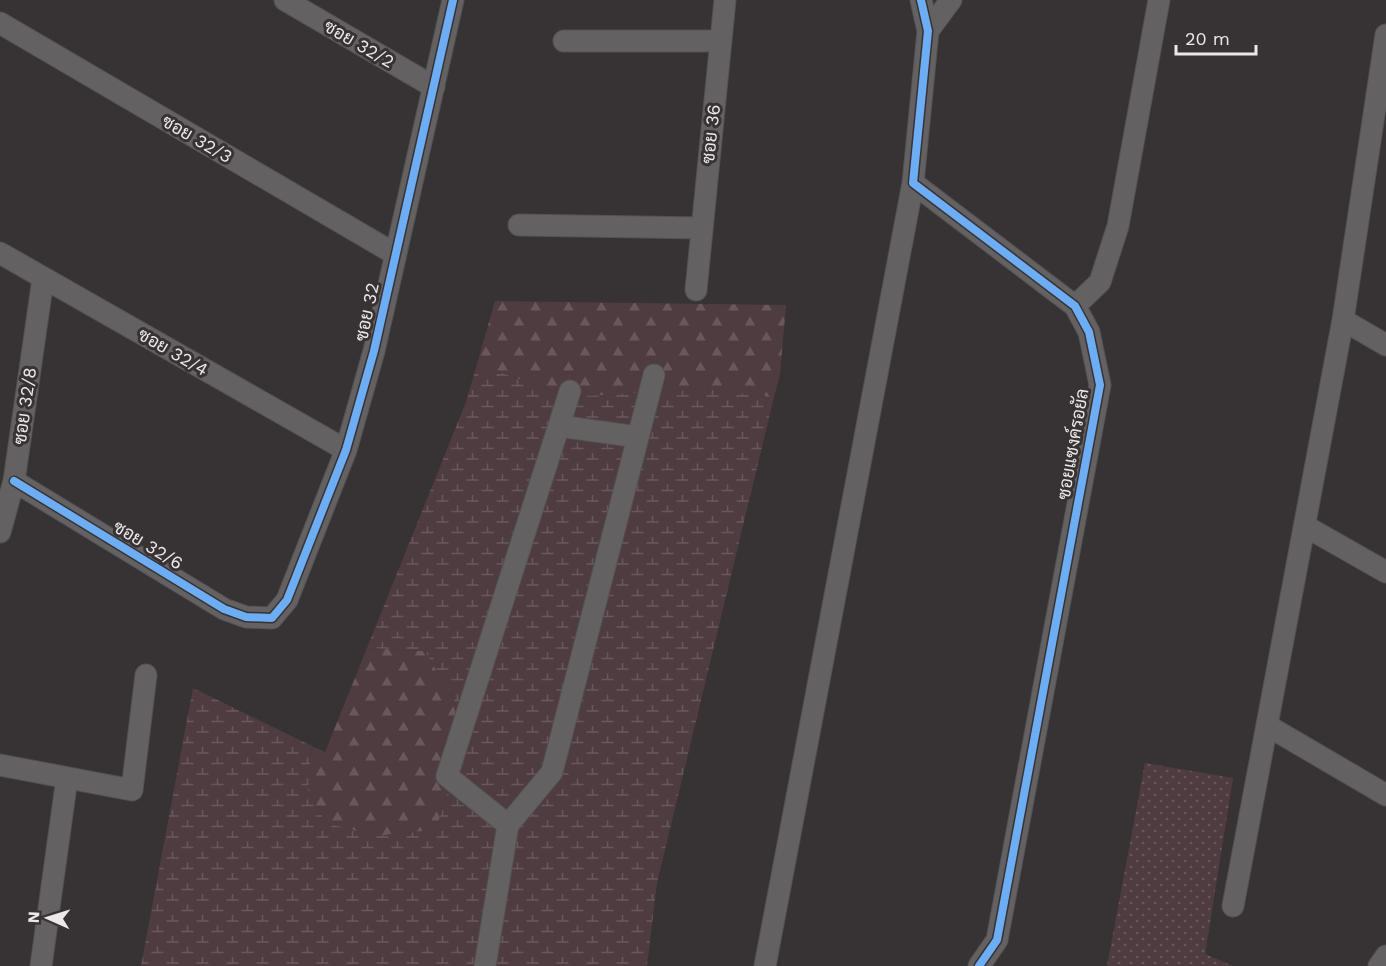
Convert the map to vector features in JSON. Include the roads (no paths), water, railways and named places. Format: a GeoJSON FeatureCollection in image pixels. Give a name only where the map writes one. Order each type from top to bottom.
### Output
{"type":"FeatureCollection","features":[{"type":"Feature","properties":{"kind":"street","name":"ซอย 32/2"},"geometry":{"type":"LineString","coordinates":[[285,0],[434,87]]}},
{"type":"Feature","properties":{"kind":"street","name":"ซอย 32"},"geometry":{"type":"LineString","coordinates":[[272,618],[286,600],[346,450],[374,351],[453,0]]}},
{"type":"Feature","properties":{"kind":"street","name":"ซอย 36"},"geometry":{"type":"LineString","coordinates":[[696,290],[724,0]]}},
{"type":"Feature","properties":{"kind":"street"},"geometry":{"type":"LineString","coordinates":[[765,966],[913,183],[928,31],[921,0]]}},
{"type":"Feature","properties":{"kind":"street"},"geometry":{"type":"LineString","coordinates":[[928,31],[951,0]]}},
{"type":"Feature","properties":{"kind":"street"},"geometry":{"type":"LineString","coordinates":[[1075,306],[1100,282],[1118,226],[1159,0]]}},
{"type":"Feature","properties":{"kind":"street","name":"ซอย 32/3"},"geometry":{"type":"LineString","coordinates":[[0,23],[395,254]]}},
{"type":"Feature","properties":{"kind":"street"},"geometry":{"type":"LineString","coordinates":[[1233,906],[1380,118],[1386,35]]}},
{"type":"Feature","properties":{"kind":"street"},"geometry":{"type":"LineString","coordinates":[[564,41],[721,41]]}},
{"type":"Feature","properties":{"kind":"street","name":"ซอยแซงค์รอยัล"},"geometry":{"type":"LineString","coordinates":[[913,183],[1075,306],[1089,332],[1100,385],[997,940],[979,966]]}},
{"type":"Feature","properties":{"kind":"street"},"geometry":{"type":"LineString","coordinates":[[519,225],[702,228]]}},
{"type":"Feature","properties":{"kind":"street","name":"ซอย 32/4"},"geometry":{"type":"LineString","coordinates":[[0,253],[346,450]]}},
{"type":"Feature","properties":{"kind":"street","name":"ซอย 32/8"},"geometry":{"type":"LineString","coordinates":[[0,532],[14,481],[43,279]]}},
{"type":"Feature","properties":{"kind":"street"},"geometry":{"type":"LineString","coordinates":[[1343,320],[1386,345]]}},
{"type":"Feature","properties":{"kind":"street"},"geometry":{"type":"LineString","coordinates":[[485,966],[508,825],[552,772],[654,375]]}},
{"type":"Feature","properties":{"kind":"street"},"geometry":{"type":"LineString","coordinates":[[508,825],[447,776],[570,391]]}},
{"type":"Feature","properties":{"kind":"street"},"geometry":{"type":"LineString","coordinates":[[559,426],[638,437]]}},
{"type":"Feature","properties":{"kind":"street","name":"ซอย 32/6"},"geometry":{"type":"LineString","coordinates":[[14,481],[224,609],[246,617],[272,618]]}},
{"type":"Feature","properties":{"kind":"street"},"geometry":{"type":"LineString","coordinates":[[1305,526],[1386,572]]}},
{"type":"Feature","properties":{"kind":"street"},"geometry":{"type":"LineString","coordinates":[[0,765],[132,789],[146,675]]}},
{"type":"Feature","properties":{"kind":"street"},"geometry":{"type":"LineString","coordinates":[[1268,726],[1386,795]]}},
{"type":"Feature","properties":{"kind":"street"},"geometry":{"type":"LineString","coordinates":[[41,966],[67,778]]}},
{"type":"Feature","properties":{"kind":"street"},"geometry":{"type":"LineString","coordinates":[[1379,966],[1386,956]]}}]}
